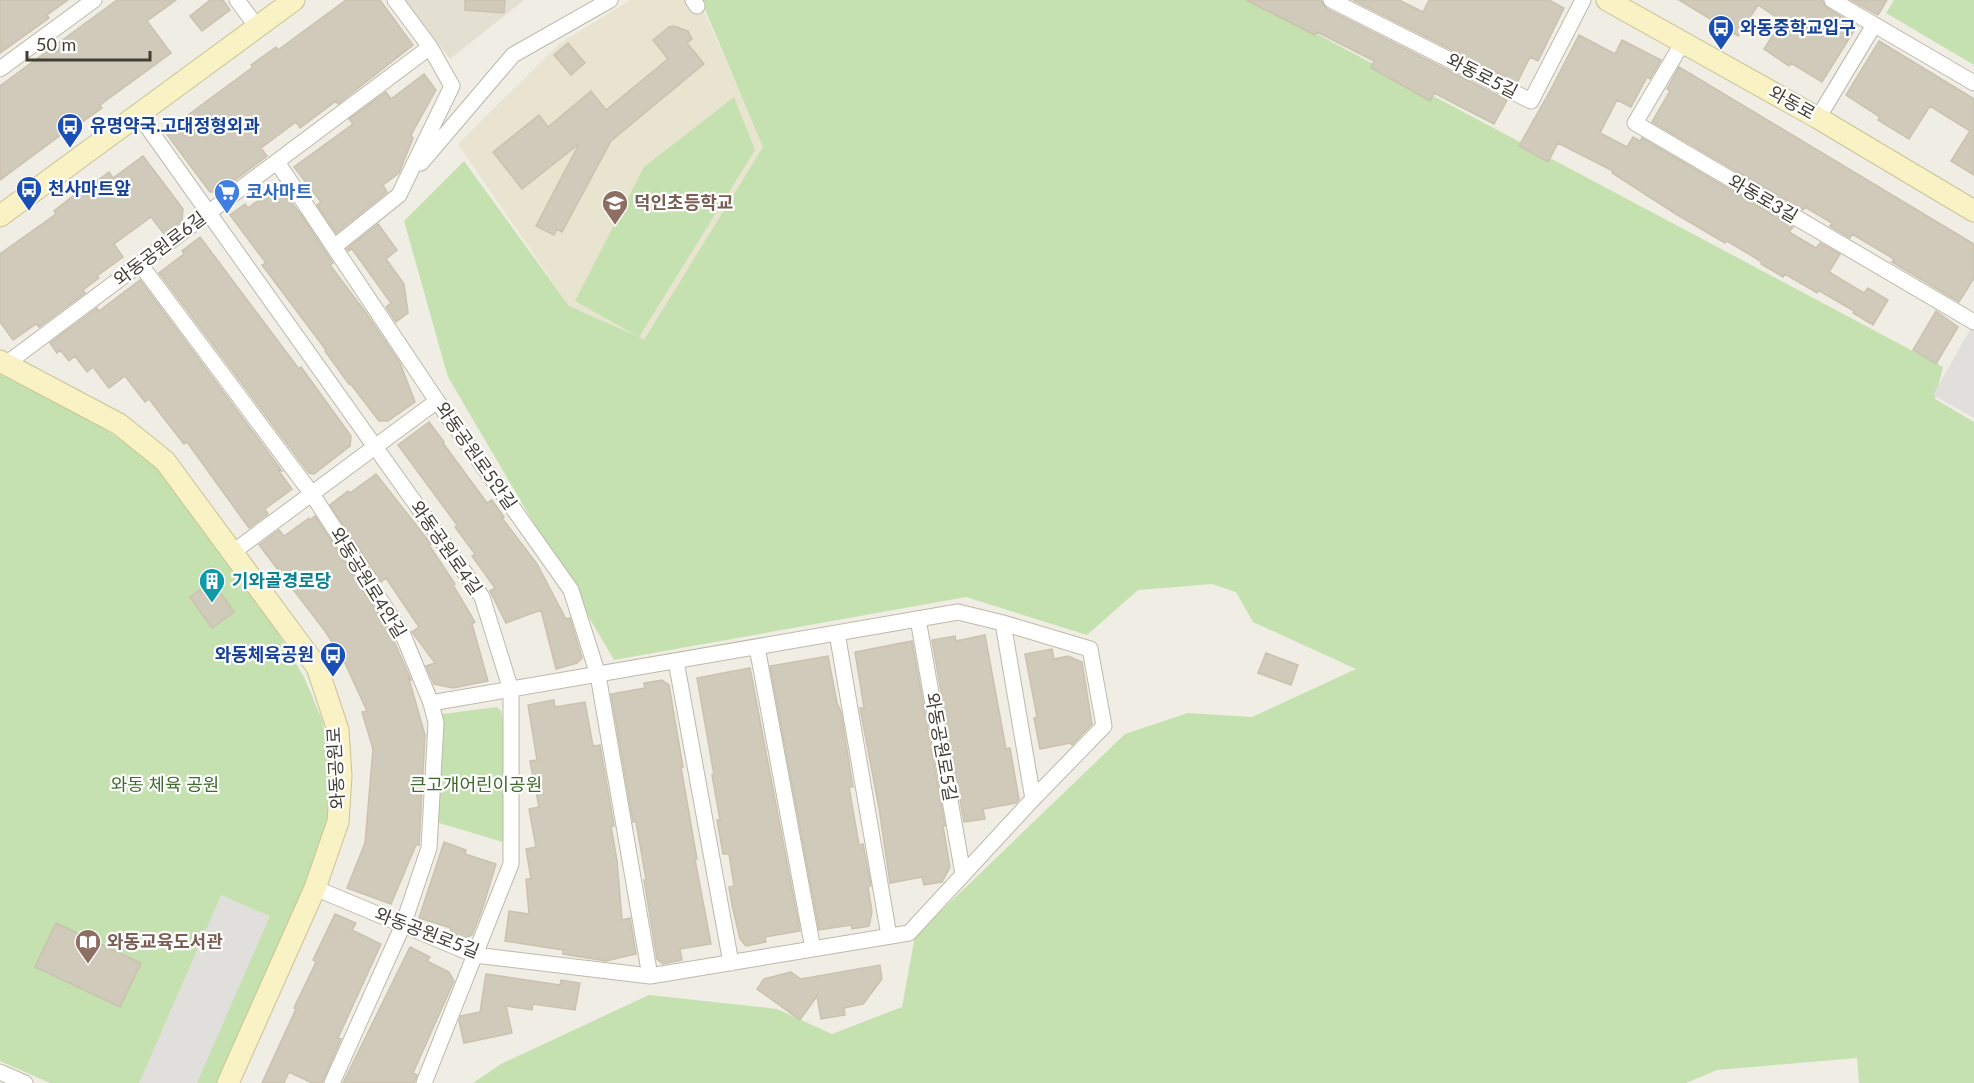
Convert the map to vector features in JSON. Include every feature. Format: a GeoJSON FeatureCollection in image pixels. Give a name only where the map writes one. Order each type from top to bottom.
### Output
{"type":"FeatureCollection","features":[{"type":"Feature","properties":{"kind":"street"},"geometry":{"type":"LineString","coordinates":[[0,69],[94,0]]}},
{"type":"Feature","properties":{"kind":"street"},"geometry":{"type":"LineString","coordinates":[[237,0],[257,27]]}},
{"type":"Feature","properties":{"kind":"street"},"geometry":{"type":"LineString","coordinates":[[0,216],[294,0]]}},
{"type":"Feature","properties":{"kind":"street"},"geometry":{"type":"LineString","coordinates":[[334,247],[399,195],[452,86],[429,47],[395,0]]}},
{"type":"Feature","properties":{"kind":"street"},"geometry":{"type":"LineString","coordinates":[[407,179],[513,55],[610,0]]}},
{"type":"Feature","properties":{"kind":"street","name":"와동로5길"},"geometry":{"type":"LineString","coordinates":[[1331,0],[1531,101],[1583,0]]}},
{"type":"Feature","properties":{"kind":"street"},"geometry":{"type":"LineString","coordinates":[[1832,0],[1974,83]]}},
{"type":"Feature","properties":{"kind":"street","name":"와동로"},"geometry":{"type":"LineString","coordinates":[[1617,2],[1974,211]]}},
{"type":"Feature","properties":{"kind":"street"},"geometry":{"type":"LineString","coordinates":[[1818,118],[1874,25]]}},
{"type":"Feature","properties":{"kind":"street","name":"와동로3길"},"geometry":{"type":"LineString","coordinates":[[1683,42],[1635,123],[1972,317]]}},
{"type":"Feature","properties":{"kind":"street","name":"와동공원로6길"},"geometry":{"type":"LineString","coordinates":[[3,363],[209,213],[429,47]]}},
{"type":"Feature","properties":{"kind":"street","name":"와동공원로4길"},"geometry":{"type":"LineString","coordinates":[[139,115],[482,597],[511,690],[511,864],[423,1083]]}},
{"type":"Feature","properties":{"kind":"street","name":"와동공원로5안길"},"geometry":{"type":"LineString","coordinates":[[277,162],[437,401],[571,590],[598,675]]}},
{"type":"Feature","properties":{"kind":"street","name":"와동공원로4안길"},"geometry":{"type":"LineString","coordinates":[[140,264],[312,494],[403,635],[431,703],[436,723],[429,848],[403,925],[332,1083]]}},
{"type":"Feature","properties":{"kind":"street","name":"와동공원로"},"geometry":{"type":"LineString","coordinates":[[3,363],[119,424],[165,461],[317,667],[338,730],[341,776],[339,822],[315,888],[228,1083]]}},
{"type":"Feature","properties":{"kind":"street"},"geometry":{"type":"LineString","coordinates":[[233,552],[437,401]]}},
{"type":"Feature","properties":{"kind":"street","name":"와동공원로5길"},"geometry":{"type":"LineString","coordinates":[[315,888],[475,955],[650,976],[909,933],[1104,726],[1090,649],[958,612],[431,703]]}},
{"type":"Feature","properties":{"kind":"street","name":"와동공원로5길"},"geometry":{"type":"LineString","coordinates":[[918,619],[963,874]]}},
{"type":"Feature","properties":{"kind":"street"},"geometry":{"type":"LineString","coordinates":[[1003,623],[1033,799]]}},
{"type":"Feature","properties":{"kind":"street"},"geometry":{"type":"LineString","coordinates":[[837,633],[889,936]]}},
{"type":"Feature","properties":{"kind":"street"},"geometry":{"type":"LineString","coordinates":[[757,647],[813,949]]}},
{"type":"Feature","properties":{"kind":"street"},"geometry":{"type":"LineString","coordinates":[[676,661],[731,963]]}},
{"type":"Feature","properties":{"kind":"street"},"geometry":{"type":"LineString","coordinates":[[598,675],[650,976]]}},
{"type":"Feature","properties":{"kind":"street"},"geometry":{"type":"LineString","coordinates":[[0,1072],[25,1083]]}},
{"type":"Feature","properties":{"kind":"shaded area"},"geometry":{"type":"Polygon","coordinates":[[[405,0],[524,0],[450,59],[405,0]]]}},
{"type":"Feature","properties":{"kind":"shaded area","name":"덕인초등학교"},"geometry":{"type":"Polygon","coordinates":[[[630,0],[699,0],[764,147],[645,340],[569,306],[458,144],[559,44],[630,0]]]}},
{"type":"Feature","properties":{"kind":"shaded area"},"geometry":{"type":"Polygon","coordinates":[[[1971,328],[1974,329],[1974,418],[1933,395],[1971,328]]]}},
{"type":"Feature","properties":{"kind":"shaded area"},"geometry":{"type":"Polygon","coordinates":[[[221,895],[270,916],[197,1083],[139,1083],[221,895]]]}},
{"type":"Feature","properties":{"kind":"green space"},"geometry":{"type":"Polygon","coordinates":[[[701,0],[1253,0],[1943,367],[1935,399],[1974,422],[1974,1083],[1859,1083],[1857,1058],[1717,1070],[1686,1083],[473,1083],[501,1064],[649,995],[777,1009],[832,1034],[902,1007],[915,936],[1125,734],[1188,713],[1252,717],[1356,669],[1253,622],[1236,592],[1212,584],[1138,590],[1087,635],[966,597],[614,660],[448,377],[404,221],[464,161],[569,306],[644,340],[763,147],[701,0]]]}},
{"type":"Feature","properties":{"kind":"green space"},"geometry":{"type":"Polygon","coordinates":[[[1894,0],[1974,0],[1974,65],[1886,13],[1894,0]]]}},
{"type":"Feature","properties":{"kind":"green space"},"geometry":{"type":"Polygon","coordinates":[[[734,97],[755,150],[639,337],[575,301],[644,167],[734,97]]]}},
{"type":"Feature","properties":{"kind":"green space","name":"와동 체육 공원"},"geometry":{"type":"Polygon","coordinates":[[[0,361],[144,455],[186,499],[278,633],[304,677],[323,722],[334,797],[317,858],[224,1083],[50,1083],[0,1061],[0,361]]]}},
{"type":"Feature","properties":{"kind":"green space","name":"큰고개어린이공원"},"geometry":{"type":"Polygon","coordinates":[[[497,707],[501,711],[515,789],[506,843],[436,822],[439,801],[439,719],[443,714],[497,707]]]}},
{"type":"Feature","properties":{"kind":"building"},"geometry":{"type":"Polygon","coordinates":[[[0,0],[68,0],[47,15],[49,18],[0,53],[0,0]]]}},
{"type":"Feature","properties":{"kind":"building"},"geometry":{"type":"Polygon","coordinates":[[[117,0],[176,0],[147,21],[171,53],[100,105],[102,108],[78,125],[77,123],[0,180],[0,86],[117,0]]]}},
{"type":"Feature","properties":{"kind":"building"},"geometry":{"type":"Polygon","coordinates":[[[210,0],[223,0],[230,10],[202,31],[190,16],[210,0]]]}},
{"type":"Feature","properties":{"kind":"building"},"geometry":{"type":"Polygon","coordinates":[[[346,0],[380,0],[413,45],[338,104],[336,101],[300,128],[296,122],[261,148],[267,156],[219,192],[210,192],[165,132],[253,67],[251,65],[276,47],[278,50],[346,0]]]}},
{"type":"Feature","properties":{"kind":"building"},"geometry":{"type":"Polygon","coordinates":[[[465,0],[505,0],[504,13],[465,10],[465,0]]]}},
{"type":"Feature","properties":{"kind":"building"},"geometry":{"type":"Polygon","coordinates":[[[1246,0],[1321,0],[1327,9],[1507,100],[1494,124],[1434,93],[1430,101],[1371,68],[1374,61],[1317,32],[1315,35],[1246,0]]]}},
{"type":"Feature","properties":{"kind":"building"},"geometry":{"type":"Polygon","coordinates":[[[1353,0],[1399,0],[1423,12],[1429,0],[1549,0],[1564,8],[1538,61],[1530,57],[1517,83],[1353,0]]]}},
{"type":"Feature","properties":{"kind":"building"},"geometry":{"type":"Polygon","coordinates":[[[1679,0],[1822,0],[1827,8],[1857,26],[1822,82],[1791,63],[1789,66],[1764,49],[1782,21],[1758,5],[1738,36],[1679,0]]]}},
{"type":"Feature","properties":{"kind":"building"},"geometry":{"type":"Polygon","coordinates":[[[1851,0],[1887,0],[1878,15],[1851,0]]]}},
{"type":"Feature","properties":{"kind":"building"},"geometry":{"type":"Polygon","coordinates":[[[674,26],[688,31],[692,39],[687,43],[704,64],[611,141],[562,232],[557,229],[554,235],[536,226],[579,144],[522,189],[493,152],[539,115],[548,127],[591,91],[606,110],[668,59],[653,40],[669,27],[674,26]]]}},
{"type":"Feature","properties":{"kind":"building"},"geometry":{"type":"Polygon","coordinates":[[[1579,35],[1615,54],[1622,40],[1661,60],[1650,79],[1647,77],[1631,107],[1617,100],[1600,133],[1627,147],[1633,137],[1640,141],[1642,138],[1793,227],[1789,232],[1816,248],[1820,243],[1840,254],[1829,272],[1864,293],[1868,288],[1888,300],[1873,325],[1818,290],[1817,293],[1785,274],[1783,277],[1727,241],[1725,243],[1676,214],[1612,173],[1613,171],[1558,143],[1548,162],[1519,146],[1579,35]]]}},
{"type":"Feature","properties":{"kind":"building"},"geometry":{"type":"Polygon","coordinates":[[[1879,41],[1974,99],[1974,175],[1951,161],[1970,131],[1930,106],[1909,139],[1878,120],[1880,117],[1846,95],[1879,41]]]}},
{"type":"Feature","properties":{"kind":"building"},"geometry":{"type":"Polygon","coordinates":[[[568,43],[585,63],[571,75],[554,55],[568,43]]]}},
{"type":"Feature","properties":{"kind":"building"},"geometry":{"type":"Polygon","coordinates":[[[1679,67],[1974,244],[1974,278],[1959,302],[1892,262],[1894,259],[1852,234],[1850,238],[1830,226],[1832,223],[1805,207],[1803,210],[1652,122],[1670,91],[1667,89],[1679,67]]]}},
{"type":"Feature","properties":{"kind":"building"},"geometry":{"type":"Polygon","coordinates":[[[424,74],[436,90],[411,135],[413,138],[399,173],[383,185],[387,192],[336,233],[317,205],[321,202],[294,167],[353,124],[349,119],[386,92],[391,99],[424,74]]]}},
{"type":"Feature","properties":{"kind":"building"},"geometry":{"type":"Polygon","coordinates":[[[143,156],[183,209],[182,220],[164,234],[151,217],[114,244],[123,257],[97,276],[99,278],[83,290],[85,293],[39,327],[36,324],[13,340],[0,322],[0,254],[56,214],[54,211],[77,193],[78,195],[109,172],[113,178],[143,156]]]}},
{"type":"Feature","properties":{"kind":"building"},"geometry":{"type":"Polygon","coordinates":[[[278,186],[302,216],[333,263],[330,265],[400,363],[415,402],[388,421],[379,421],[349,384],[262,265],[266,263],[230,215],[245,204],[248,208],[278,186]]]}},
{"type":"Feature","properties":{"kind":"building"},"geometry":{"type":"Polygon","coordinates":[[[378,224],[397,250],[386,259],[404,284],[408,313],[396,322],[386,307],[391,303],[352,249],[348,251],[347,249],[378,224]]]}},
{"type":"Feature","properties":{"kind":"building"},"geometry":{"type":"Polygon","coordinates":[[[200,237],[299,369],[301,367],[351,436],[350,446],[314,474],[309,473],[159,273],[184,254],[182,251],[200,237]]]}},
{"type":"Feature","properties":{"kind":"building"},"geometry":{"type":"Polygon","coordinates":[[[140,280],[282,471],[278,470],[292,489],[265,509],[268,514],[249,528],[187,442],[184,444],[149,399],[145,402],[125,376],[109,388],[93,367],[87,372],[75,356],[69,361],[60,350],[57,353],[50,343],[97,308],[99,311],[140,280]]]}},
{"type":"Feature","properties":{"kind":"building"},"geometry":{"type":"Polygon","coordinates":[[[1936,311],[1958,327],[1936,364],[1913,350],[1936,311]]]}},
{"type":"Feature","properties":{"kind":"building"},"geometry":{"type":"Polygon","coordinates":[[[429,422],[487,503],[492,500],[504,517],[502,518],[537,564],[566,619],[570,618],[582,658],[577,663],[556,669],[541,610],[506,623],[490,591],[495,588],[472,556],[475,554],[455,527],[457,525],[398,445],[429,422]]]}},
{"type":"Feature","properties":{"kind":"building"},"geometry":{"type":"Polygon","coordinates":[[[376,474],[431,544],[429,545],[455,584],[453,585],[475,622],[472,624],[488,681],[453,688],[434,684],[426,666],[435,663],[412,632],[419,627],[386,578],[381,582],[330,505],[376,474]]]}},
{"type":"Feature","properties":{"kind":"building"},"geometry":{"type":"Polygon","coordinates":[[[315,516],[390,632],[411,680],[409,679],[425,735],[419,845],[416,845],[391,904],[347,888],[365,843],[373,749],[362,712],[367,711],[344,661],[325,631],[259,545],[279,530],[284,536],[315,516]]]}},
{"type":"Feature","properties":{"kind":"building","name":"기와골경로당"},"geometry":{"type":"Polygon","coordinates":[[[212,581],[234,612],[212,628],[190,597],[212,581]]]}},
{"type":"Feature","properties":{"kind":"building"},"geometry":{"type":"Polygon","coordinates":[[[985,635],[1006,749],[1010,748],[1019,799],[1016,803],[983,809],[985,819],[964,822],[932,640],[955,636],[956,641],[985,635]]]}},
{"type":"Feature","properties":{"kind":"building"},"geometry":{"type":"Polygon","coordinates":[[[912,641],[945,826],[943,826],[950,867],[942,882],[924,885],[922,877],[890,883],[879,808],[860,708],[864,708],[855,652],[912,641]]]}},
{"type":"Feature","properties":{"kind":"building"},"geometry":{"type":"Polygon","coordinates":[[[1052,649],[1054,659],[1068,656],[1082,662],[1092,724],[1072,745],[1070,743],[1040,749],[1034,718],[1037,717],[1025,654],[1052,649]]]}},
{"type":"Feature","properties":{"kind":"building"},"geometry":{"type":"Polygon","coordinates":[[[1266,653],[1298,665],[1291,685],[1258,673],[1266,653]]]}},
{"type":"Feature","properties":{"kind":"building"},"geometry":{"type":"Polygon","coordinates":[[[828,656],[837,703],[841,712],[853,787],[849,787],[859,845],[863,844],[871,886],[868,887],[872,912],[869,926],[852,929],[851,925],[819,930],[770,666],[828,656]]]}},
{"type":"Feature","properties":{"kind":"building"},"geometry":{"type":"Polygon","coordinates":[[[750,668],[800,931],[765,937],[766,942],[746,946],[740,939],[732,905],[729,887],[734,886],[729,854],[723,854],[717,820],[720,820],[712,775],[714,775],[697,678],[750,668]]]}},
{"type":"Feature","properties":{"kind":"building"},"geometry":{"type":"Polygon","coordinates":[[[662,680],[669,685],[697,859],[695,859],[711,944],[680,949],[682,960],[663,964],[657,959],[644,880],[646,879],[636,822],[633,822],[611,694],[645,688],[644,683],[662,680]]]}},
{"type":"Feature","properties":{"kind":"building"},"geometry":{"type":"Polygon","coordinates":[[[554,700],[555,707],[585,702],[593,746],[600,745],[614,826],[611,826],[617,861],[622,920],[630,918],[636,954],[606,961],[563,954],[563,950],[505,941],[509,911],[529,914],[526,879],[531,879],[526,849],[536,847],[529,809],[539,807],[530,761],[537,760],[528,705],[554,700]]]}},
{"type":"Feature","properties":{"kind":"building"},"geometry":{"type":"Polygon","coordinates":[[[444,842],[466,850],[465,854],[496,864],[472,935],[466,938],[450,933],[451,928],[419,918],[444,842]]]}},
{"type":"Feature","properties":{"kind":"building"},"geometry":{"type":"Polygon","coordinates":[[[335,914],[356,923],[352,930],[381,944],[338,1038],[341,1039],[322,1083],[312,1083],[289,1072],[284,1083],[262,1083],[316,962],[313,960],[335,914]]]}},
{"type":"Feature","properties":{"kind":"building","name":"와동교육도서관"},"geometry":{"type":"Polygon","coordinates":[[[56,923],[141,963],[120,1007],[35,967],[56,923]]]}},
{"type":"Feature","properties":{"kind":"building"},"geometry":{"type":"Polygon","coordinates":[[[410,947],[430,957],[427,961],[449,972],[454,981],[413,1073],[417,1075],[414,1083],[343,1083],[410,947]]]}},
{"type":"Feature","properties":{"kind":"building"},"geometry":{"type":"Polygon","coordinates":[[[880,965],[882,979],[863,1004],[844,1008],[845,1015],[821,1019],[817,996],[800,1020],[757,989],[764,979],[791,972],[801,979],[880,965]]]}},
{"type":"Feature","properties":{"kind":"building"},"geometry":{"type":"Polygon","coordinates":[[[486,974],[560,985],[561,980],[580,983],[575,1010],[533,1004],[532,1010],[506,1006],[512,1033],[464,1043],[459,1021],[461,1016],[480,1012],[486,974]]]}},
{"type":"Feature","properties":{"kind":"place","name":"와동중학교입구"},"geometry":{"type":"Point","coordinates":[1721,51]}},
{"type":"Feature","properties":{"kind":"place","name":"유명약국.고대정형외과"},"geometry":{"type":"Point","coordinates":[70,149]}},
{"type":"Feature","properties":{"kind":"place","name":"천사마트앞"},"geometry":{"type":"Point","coordinates":[29,212]}},
{"type":"Feature","properties":{"kind":"place","name":"코사마트"},"geometry":{"type":"Point","coordinates":[227,215]}},
{"type":"Feature","properties":{"kind":"place","name":"덕인초등학교"},"geometry":{"type":"Point","coordinates":[615,226]}},
{"type":"Feature","properties":{"kind":"place","name":"기와골경로당"},"geometry":{"type":"Point","coordinates":[212,604]}},
{"type":"Feature","properties":{"kind":"place","name":"와동체육공원"},"geometry":{"type":"Point","coordinates":[333,678]}},
{"type":"Feature","properties":{"kind":"place","name":"와동교육도서관"},"geometry":{"type":"Point","coordinates":[88,965]}}]}
